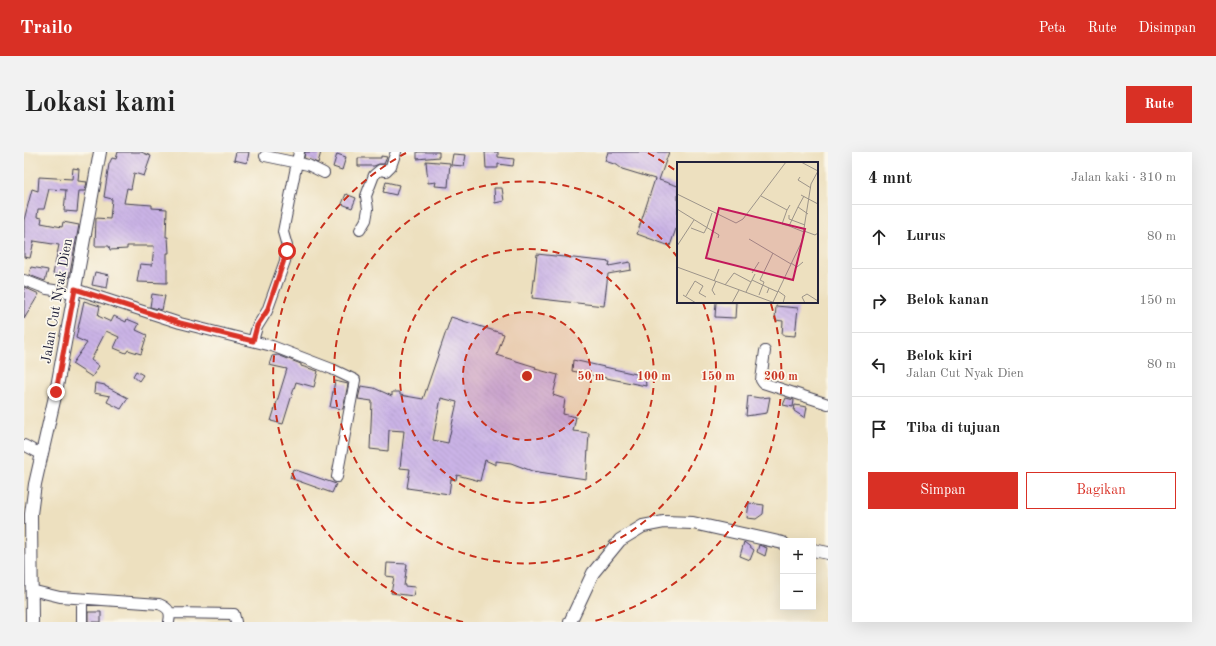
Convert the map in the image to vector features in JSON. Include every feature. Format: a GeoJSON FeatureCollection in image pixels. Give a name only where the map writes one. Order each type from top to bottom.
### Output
{"type":"FeatureCollection","features":[{"type":"Feature","properties":{"kind":"street","name":"Jalan Cut Nyak Dien"},"geometry":{"type":"LineString","coordinates":[[32,622],[29,598],[31,514],[75,291],[100,152]]}},
{"type":"Feature","properties":{"kind":"street"},"geometry":{"type":"LineString","coordinates":[[253,341],[257,326],[267,311],[285,261],[287,246],[283,232],[299,152]]}},
{"type":"Feature","properties":{"kind":"street"},"geometry":{"type":"LineString","coordinates":[[360,230],[366,220],[368,205],[366,196],[374,175],[380,170],[386,171],[391,166],[396,152]]}},
{"type":"Feature","properties":{"kind":"street"},"geometry":{"type":"LineString","coordinates":[[265,156],[308,164],[324,173]]}},
{"type":"Feature","properties":{"kind":"street"},"geometry":{"type":"LineString","coordinates":[[24,280],[47,289],[75,291],[180,323],[272,346],[332,369],[354,380],[337,477]]}},
{"type":"Feature","properties":{"kind":"street"},"geometry":{"type":"LineString","coordinates":[[765,351],[761,380],[763,383],[828,404]]}},
{"type":"Feature","properties":{"kind":"street"},"geometry":{"type":"LineString","coordinates":[[24,445],[37,452],[43,449]]}},
{"type":"Feature","properties":{"kind":"street"},"geometry":{"type":"LineString","coordinates":[[570,622],[592,573],[620,540],[643,526],[664,522],[693,523],[780,542]]}},
{"type":"Feature","properties":{"kind":"street"},"geometry":{"type":"LineString","coordinates":[[816,551],[828,553]]}},
{"type":"Feature","properties":{"kind":"street"},"geometry":{"type":"LineString","coordinates":[[29,598],[82,598],[159,604],[167,607],[170,618],[234,614],[236,622]]}},
{"type":"Feature","properties":{"kind":"street"},"geometry":{"type":"LineString","coordinates":[[82,598],[82,622]]}},
{"type":"Feature","properties":{"kind":"building"},"geometry":{"type":"Polygon","coordinates":[[[118,152],[141,152],[151,156],[144,176],[134,173],[131,189],[127,188],[124,203],[152,205],[152,208],[167,209],[166,237],[168,237],[169,253],[167,253],[167,283],[137,282],[140,264],[152,265],[154,246],[127,246],[127,249],[110,250],[109,246],[95,246],[96,218],[110,219],[112,199],[104,197],[109,164],[112,158],[116,159],[118,152]]]}},
{"type":"Feature","properties":{"kind":"building"},"geometry":{"type":"Polygon","coordinates":[[[236,152],[249,152],[247,163],[234,160],[236,152]]]}},
{"type":"Feature","properties":{"kind":"building"},"geometry":{"type":"Polygon","coordinates":[[[305,152],[321,152],[318,163],[304,158],[305,152]]]}},
{"type":"Feature","properties":{"kind":"building"},"geometry":{"type":"Polygon","coordinates":[[[417,152],[439,152],[439,157],[417,159],[417,152]]]}},
{"type":"Feature","properties":{"kind":"building"},"geometry":{"type":"Polygon","coordinates":[[[485,152],[498,152],[498,157],[514,159],[513,166],[498,164],[498,168],[486,168],[485,152]]]}},
{"type":"Feature","properties":{"kind":"building"},"geometry":{"type":"Polygon","coordinates":[[[608,152],[669,152],[659,180],[677,186],[677,226],[670,246],[637,234],[655,179],[622,169],[617,165],[605,161],[608,152]]]}},
{"type":"Feature","properties":{"kind":"building"},"geometry":{"type":"Polygon","coordinates":[[[337,154],[346,157],[342,170],[333,167],[337,154]]]}},
{"type":"Feature","properties":{"kind":"building"},"geometry":{"type":"Polygon","coordinates":[[[453,154],[466,155],[464,166],[451,165],[453,154]]]}},
{"type":"Feature","properties":{"kind":"building"},"geometry":{"type":"Polygon","coordinates":[[[381,156],[387,157],[384,164],[374,166],[358,166],[358,158],[381,158],[381,156]]]}},
{"type":"Feature","properties":{"kind":"building"},"geometry":{"type":"Polygon","coordinates":[[[426,161],[450,163],[448,187],[435,186],[436,182],[428,183],[426,161]]]}},
{"type":"Feature","properties":{"kind":"building"},"geometry":{"type":"Polygon","coordinates":[[[73,168],[79,169],[78,181],[87,182],[85,191],[79,191],[77,212],[64,211],[66,190],[49,189],[44,209],[38,209],[37,217],[42,218],[41,223],[62,227],[63,222],[79,225],[69,278],[53,274],[59,245],[34,241],[30,258],[24,257],[24,220],[32,189],[38,191],[39,177],[72,179],[73,168]]]}},
{"type":"Feature","properties":{"kind":"building"},"geometry":{"type":"Polygon","coordinates":[[[386,182],[399,185],[396,195],[383,192],[386,182]]]}},
{"type":"Feature","properties":{"kind":"building"},"geometry":{"type":"Polygon","coordinates":[[[494,188],[502,188],[504,201],[495,203],[494,188]]]}},
{"type":"Feature","properties":{"kind":"building"},"geometry":{"type":"Polygon","coordinates":[[[346,194],[356,198],[352,208],[342,204],[346,194]]]}},
{"type":"Feature","properties":{"kind":"building"},"geometry":{"type":"Polygon","coordinates":[[[537,254],[610,262],[609,266],[630,262],[631,270],[608,274],[604,306],[532,298],[537,254]]]}},
{"type":"Feature","properties":{"kind":"building"},"geometry":{"type":"Polygon","coordinates":[[[31,267],[48,270],[45,281],[29,275],[31,267]]]}},
{"type":"Feature","properties":{"kind":"building"},"geometry":{"type":"Polygon","coordinates":[[[95,272],[109,275],[107,288],[92,285],[95,272]]]}},
{"type":"Feature","properties":{"kind":"building"},"geometry":{"type":"Polygon","coordinates":[[[24,287],[39,294],[24,319],[24,287]]]}},
{"type":"Feature","properties":{"kind":"building"},"geometry":{"type":"Polygon","coordinates":[[[152,294],[165,296],[162,310],[150,307],[152,294]]]}},
{"type":"Feature","properties":{"kind":"building"},"geometry":{"type":"Polygon","coordinates":[[[84,301],[100,306],[98,316],[111,322],[114,316],[126,322],[127,319],[139,324],[136,330],[147,335],[141,354],[128,350],[126,353],[114,348],[119,337],[106,331],[91,360],[99,366],[92,377],[72,364],[87,343],[76,338],[84,301]]]}},
{"type":"Feature","properties":{"kind":"building"},"geometry":{"type":"Polygon","coordinates":[[[716,303],[736,303],[735,318],[715,317],[716,303]]]}},
{"type":"Feature","properties":{"kind":"building"},"geometry":{"type":"Polygon","coordinates":[[[776,306],[798,308],[795,336],[782,335],[783,321],[775,320],[776,306]]]}},
{"type":"Feature","properties":{"kind":"building"},"geometry":{"type":"Polygon","coordinates":[[[451,317],[504,334],[497,355],[536,367],[535,369],[558,375],[553,395],[565,399],[563,414],[576,417],[573,431],[589,433],[586,479],[532,471],[511,463],[496,461],[496,465],[485,460],[480,481],[457,475],[456,480],[451,479],[449,494],[407,488],[410,469],[400,468],[404,431],[389,430],[388,451],[370,449],[372,401],[358,399],[361,386],[374,388],[392,396],[392,392],[400,392],[400,395],[423,399],[451,317]],[[441,398],[433,440],[448,443],[457,402],[441,398]]]}},
{"type":"Feature","properties":{"kind":"building"},"geometry":{"type":"Polygon","coordinates":[[[278,355],[301,364],[301,366],[318,371],[314,387],[296,382],[283,424],[271,421],[287,369],[269,365],[272,356],[278,355]]]}},
{"type":"Feature","properties":{"kind":"building"},"geometry":{"type":"Polygon","coordinates":[[[573,360],[645,376],[646,386],[572,371],[573,360]]]}},
{"type":"Feature","properties":{"kind":"building"},"geometry":{"type":"Polygon","coordinates":[[[136,371],[143,375],[139,381],[133,376],[136,371]]]}},
{"type":"Feature","properties":{"kind":"building"},"geometry":{"type":"Polygon","coordinates":[[[335,381],[348,384],[343,409],[330,407],[335,381]]]}},
{"type":"Feature","properties":{"kind":"building"},"geometry":{"type":"Polygon","coordinates":[[[95,383],[105,385],[128,398],[121,409],[107,402],[110,396],[94,393],[95,383]]]}},
{"type":"Feature","properties":{"kind":"building"},"geometry":{"type":"Polygon","coordinates":[[[748,396],[760,398],[770,397],[767,413],[746,416],[748,396]]]}},
{"type":"Feature","properties":{"kind":"building"},"geometry":{"type":"Polygon","coordinates":[[[786,398],[794,400],[793,407],[783,405],[786,398]]]}},
{"type":"Feature","properties":{"kind":"building"},"geometry":{"type":"Polygon","coordinates":[[[795,405],[807,407],[805,418],[794,411],[795,405]]]}},
{"type":"Feature","properties":{"kind":"building"},"geometry":{"type":"Polygon","coordinates":[[[293,469],[336,484],[332,493],[290,478],[293,469]]]}},
{"type":"Feature","properties":{"kind":"building"},"geometry":{"type":"Polygon","coordinates":[[[749,503],[764,505],[763,514],[756,519],[747,518],[749,503]]]}},
{"type":"Feature","properties":{"kind":"building"},"geometry":{"type":"Polygon","coordinates":[[[744,542],[754,550],[750,560],[740,556],[744,542]]]}},
{"type":"Feature","properties":{"kind":"building"},"geometry":{"type":"Polygon","coordinates":[[[759,545],[767,548],[765,556],[757,552],[759,545]]]}},
{"type":"Feature","properties":{"kind":"building"},"geometry":{"type":"Polygon","coordinates":[[[387,563],[407,564],[404,586],[415,587],[413,596],[391,593],[394,577],[386,576],[387,563]]]}},
{"type":"Feature","properties":{"kind":"building"},"geometry":{"type":"Polygon","coordinates":[[[88,612],[101,612],[101,622],[88,622],[88,612]]]}},
{"type":"Feature","properties":{"kind":"route"},"geometry":{"type":"LineString","coordinates":[[56,392],[75,289],[180,323],[253,341],[257,326],[267,311],[285,261],[287,251]]}}]}
